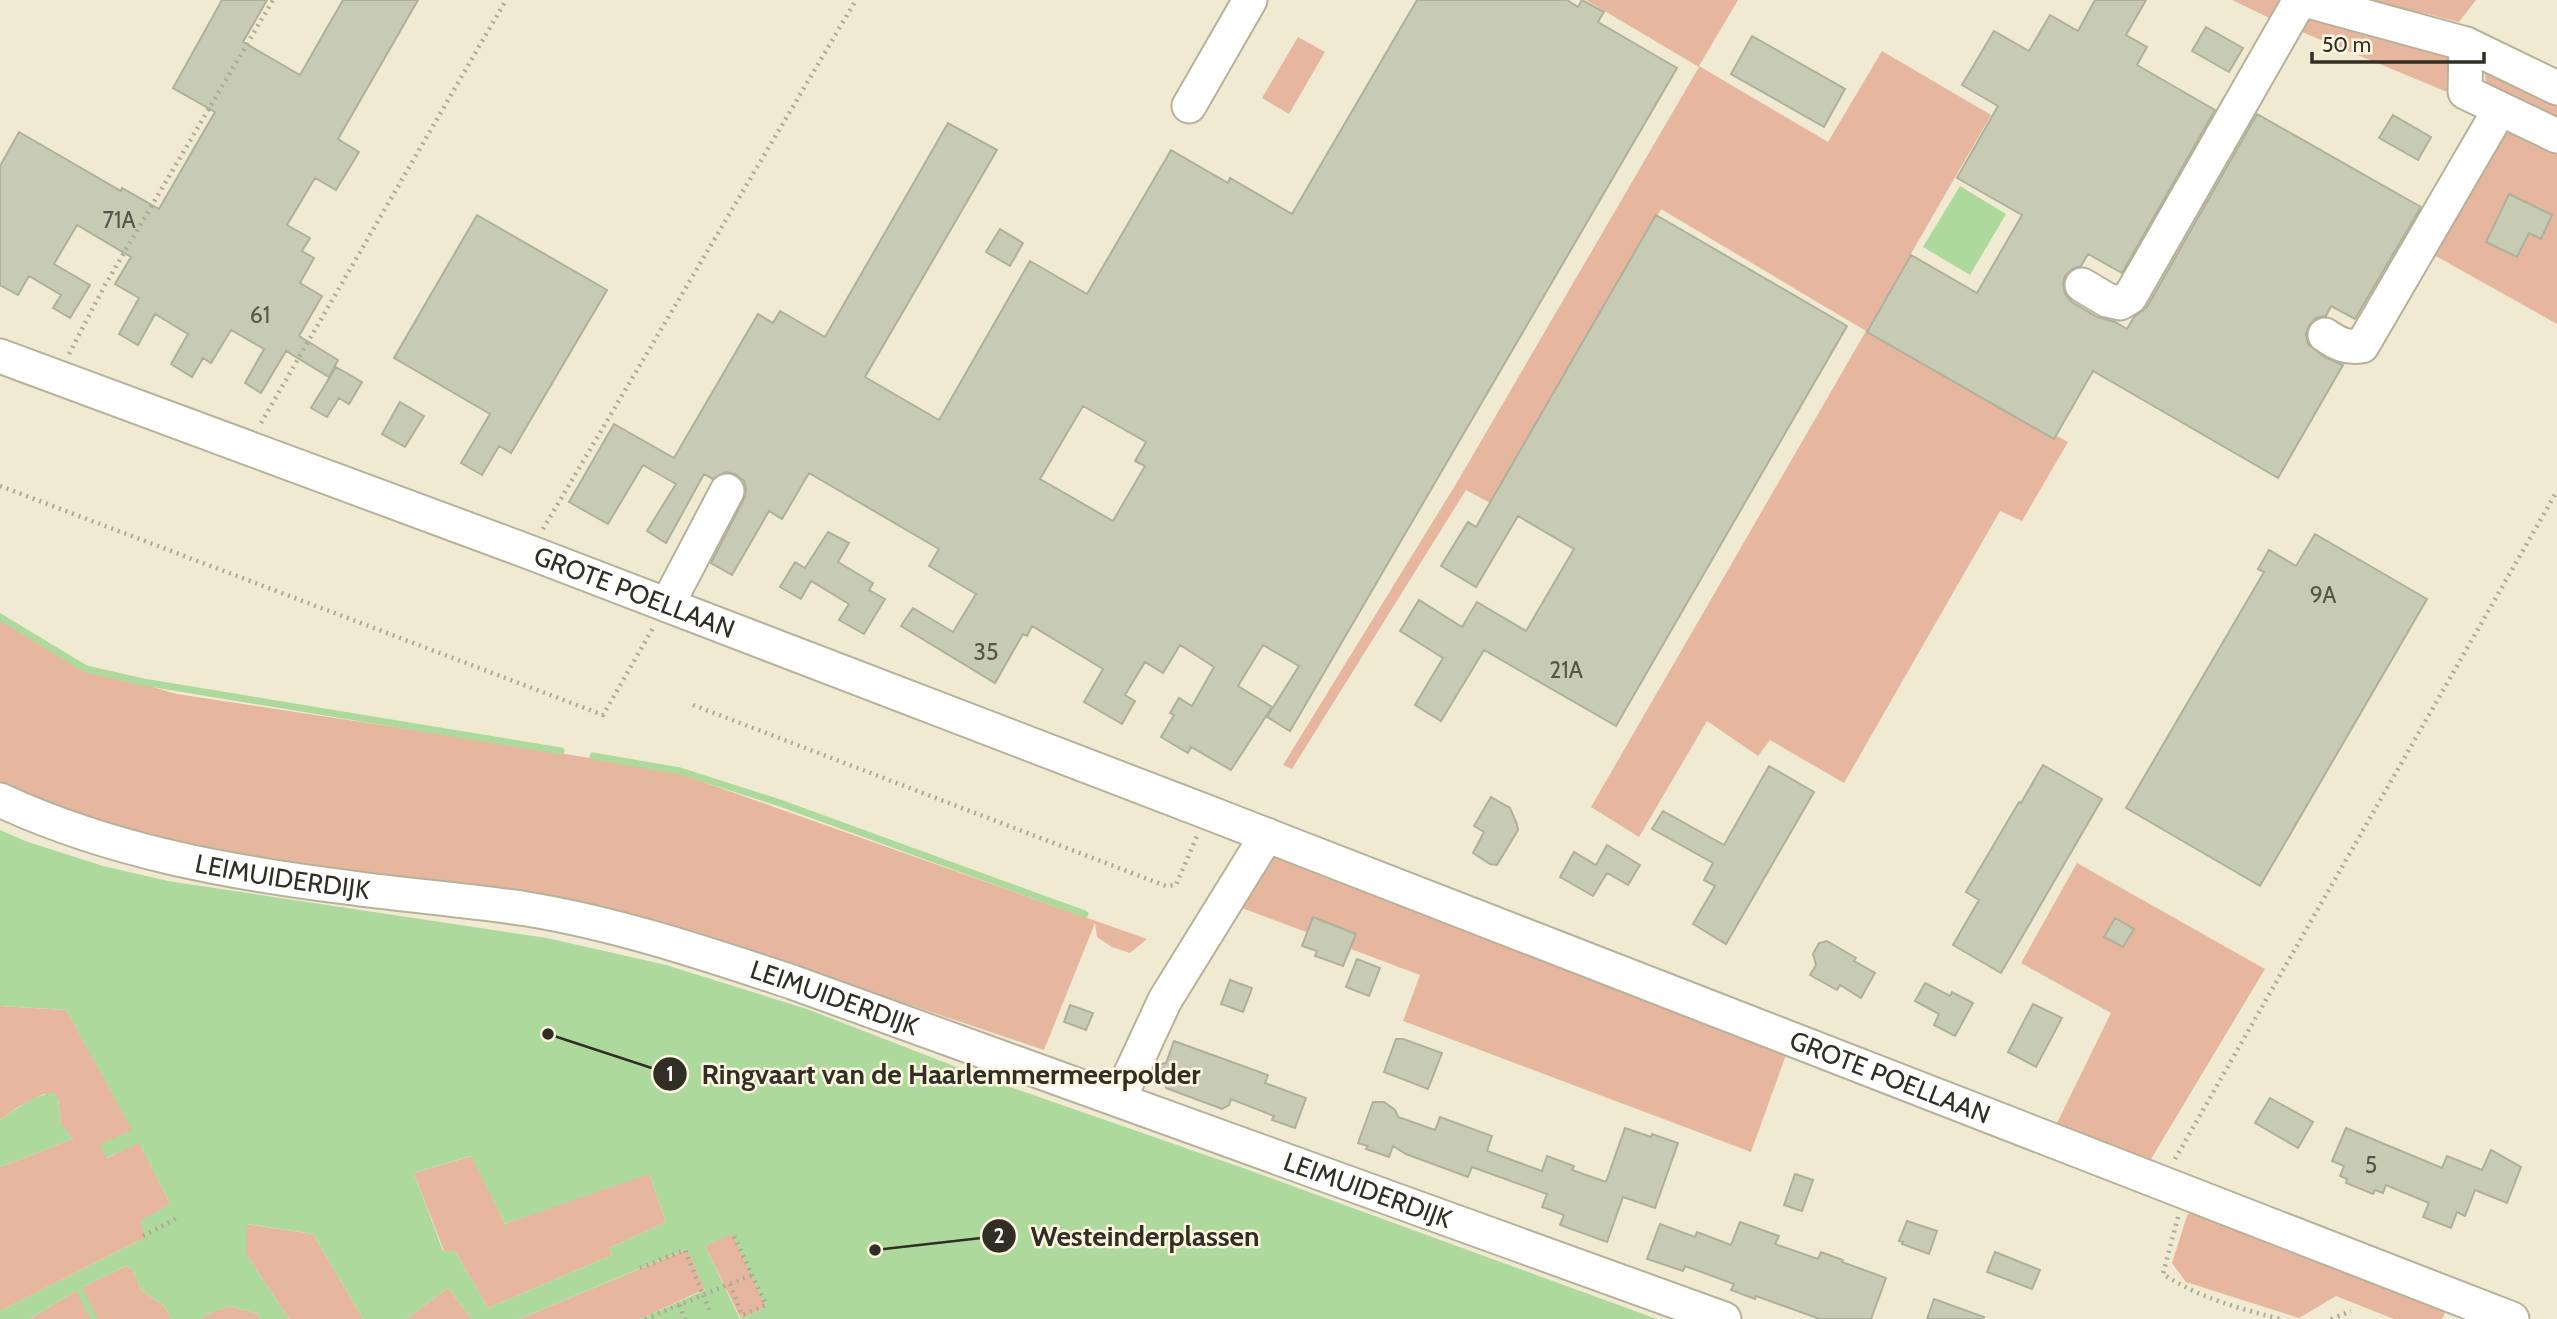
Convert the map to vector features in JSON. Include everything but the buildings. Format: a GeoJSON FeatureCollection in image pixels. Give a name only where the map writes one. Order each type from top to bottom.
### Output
{"type":"FeatureCollection","features":[{"type":"Feature","properties":{"kind":"street"},"geometry":{"type":"LineString","coordinates":[[1189,106],[1250,0]]}},
{"type":"Feature","properties":{"kind":"street"},"geometry":{"type":"LineString","coordinates":[[2082,285],[2107,300],[2120,303],[2130,297],[2303,0],[2466,44],[2557,88]]}},
{"type":"Feature","properties":{"kind":"street"},"geometry":{"type":"LineString","coordinates":[[2466,44],[2465,92],[2557,136]]}},
{"type":"Feature","properties":{"kind":"street"},"geometry":{"type":"LineString","coordinates":[[2325,335],[2337,344],[2349,348],[2362,346],[2500,109]]}},
{"type":"Feature","properties":{"kind":"street","name":"GROTE POELLAAN"},"geometry":{"type":"LineString","coordinates":[[0,356],[529,552],[1267,835],[2512,1319]]}},
{"type":"Feature","properties":{"kind":"street"},"geometry":{"type":"LineString","coordinates":[[664,604],[727,491]]}},
{"type":"Feature","properties":{"kind":"street","name":"LEIMUIDERDIJK"},"geometry":{"type":"LineString","coordinates":[[0,800],[73,829],[174,859],[468,911],[527,909],[666,941],[792,982],[1724,1319]]}},
{"type":"Feature","properties":{"kind":"street"},"geometry":{"type":"LineString","coordinates":[[1119,1099],[1166,1000],[1267,835]]}},
{"type":"Feature","properties":{"kind":"path"},"geometry":{"type":"LineString","coordinates":[[57,377],[105,285],[274,0]]}},
{"type":"Feature","properties":{"kind":"path"},"geometry":{"type":"LineString","coordinates":[[247,447],[506,0]]}},
{"type":"Feature","properties":{"kind":"path"},"geometry":{"type":"LineString","coordinates":[[529,552],[856,0]]}},
{"type":"Feature","properties":{"kind":"path"},"geometry":{"type":"LineString","coordinates":[[0,486],[603,715],[664,604]]}},
{"type":"Feature","properties":{"kind":"path"},"geometry":{"type":"LineString","coordinates":[[2280,1319],[2220,1304],[2185,1289],[2163,1274],[2173,1188],[2557,491]]}},
{"type":"Feature","properties":{"kind":"path"},"geometry":{"type":"LineString","coordinates":[[693,705],[1166,886],[1176,884],[1207,812]]}},
{"type":"Feature","properties":{"kind":"path"},"geometry":{"type":"LineString","coordinates":[[143,1236],[177,1218]]}},
{"type":"Feature","properties":{"kind":"path"},"geometry":{"type":"LineString","coordinates":[[730,1284],[742,1315],[766,1305],[732,1233]]}},
{"type":"Feature","properties":{"kind":"path"},"geometry":{"type":"LineString","coordinates":[[640,1268],[685,1250],[709,1310]]}},
{"type":"Feature","properties":{"kind":"path"},"geometry":{"type":"LineString","coordinates":[[645,1319],[656,1317],[752,1275]]}},
{"type":"Feature","properties":{"kind":"path"},"geometry":{"type":"LineString","coordinates":[[679,1305],[685,1319]]}},
{"type":"Feature","properties":{"kind":"path"},"geometry":{"type":"LineString","coordinates":[[2331,1319],[2351,1311]]}},
{"type":"Feature","properties":{"kind":"shaded area"},"geometry":{"type":"Polygon","coordinates":[[[1586,0],[1738,0],[1699,66],[1828,142],[1882,51],[1991,115],[1867,330],[2068,442],[2022,521],[2000,511],[1844,783],[1770,740],[1758,756],[1707,721],[1639,837],[1591,807],[1866,331],[1661,209],[1492,504],[1466,490],[1292,769],[1283,765],[1456,484],[1699,67],[1586,0]]]}},
{"type":"Feature","properties":{"kind":"shaded area"},"geometry":{"type":"Polygon","coordinates":[[[2232,0],[2279,0],[2291,6],[2446,52],[2452,65],[2457,96],[2280,23],[2232,0]]]}},
{"type":"Feature","properties":{"kind":"shaded area"},"geometry":{"type":"Polygon","coordinates":[[[2334,0],[2476,0],[2459,22],[2423,13],[2365,10],[2334,0]]]}},
{"type":"Feature","properties":{"kind":"shaded area"},"geometry":{"type":"Polygon","coordinates":[[[1298,37],[1325,52],[1289,114],[1262,98],[1298,37]]]}},
{"type":"Feature","properties":{"kind":"shaded area"},"geometry":{"type":"Polygon","coordinates":[[[2488,65],[2557,98],[2557,120],[2486,85],[2488,65]]]}},
{"type":"Feature","properties":{"kind":"shaded area"},"geometry":{"type":"Polygon","coordinates":[[[2512,123],[2557,145],[2557,324],[2434,255],[2512,123]]]}},
{"type":"Feature","properties":{"kind":"shaded area"},"geometry":{"type":"Polygon","coordinates":[[[1960,186],[2006,214],[1970,275],[1923,247],[1960,186]]]}},
{"type":"Feature","properties":{"kind":"shaded area"},"geometry":{"type":"Polygon","coordinates":[[[0,620],[50,650],[110,675],[177,694],[678,773],[1147,939],[1130,953],[1112,947],[1097,937],[1095,923],[1044,1050],[815,973],[335,870],[169,842],[0,793],[0,620]]]}},
{"type":"Feature","properties":{"kind":"shaded area"},"geometry":{"type":"Polygon","coordinates":[[[0,830],[25,841],[103,866],[168,881],[547,938],[666,965],[807,1009],[990,1080],[1243,1168],[1657,1319],[741,1319],[766,1307],[732,1234],[705,1246],[740,1319],[640,1319],[705,1290],[687,1249],[519,1319],[472,1319],[448,1288],[406,1319],[363,1319],[313,1234],[247,1224],[246,1254],[289,1319],[260,1319],[258,1314],[230,1306],[202,1319],[171,1319],[164,1306],[141,1290],[132,1269],[126,1266],[77,1290],[30,1319],[0,1319],[0,1311],[146,1237],[140,1221],[170,1204],[139,1143],[106,1158],[100,1145],[132,1130],[66,1010],[0,1006],[0,830]],[[471,1156],[414,1173],[443,1251],[455,1251],[488,1308],[612,1255],[609,1248],[666,1222],[649,1174],[505,1224],[471,1156]]]}},
{"type":"Feature","properties":{"kind":"shaded area"},"geometry":{"type":"Polygon","coordinates":[[[1273,853],[1407,903],[1540,959],[1787,1052],[1751,1152],[1403,1021],[1420,975],[1242,908],[1273,853]]]}},
{"type":"Feature","properties":{"kind":"shaded area"},"geometry":{"type":"Polygon","coordinates":[[[2077,863],[2265,969],[2151,1159],[2055,1127],[2111,1013],[2021,963],[2077,863]]]}},
{"type":"Feature","properties":{"kind":"shaded area"},"geometry":{"type":"Polygon","coordinates":[[[0,1006],[66,1010],[133,1130],[101,1145],[107,1158],[139,1142],[170,1204],[146,1233],[146,1237],[0,1311],[0,1167],[73,1139],[61,1125],[58,1098],[44,1094],[0,1120],[0,1006]]]}},
{"type":"Feature","properties":{"kind":"shaded area"},"geometry":{"type":"Polygon","coordinates":[[[55,1093],[61,1124],[73,1139],[0,1167],[0,1120],[33,1099],[55,1093]]]}},
{"type":"Feature","properties":{"kind":"shaded area"},"geometry":{"type":"Polygon","coordinates":[[[472,1156],[505,1224],[640,1174],[649,1174],[666,1222],[609,1248],[612,1255],[488,1308],[455,1251],[444,1251],[414,1173],[472,1156]]]}},
{"type":"Feature","properties":{"kind":"shaded area"},"geometry":{"type":"Polygon","coordinates":[[[2195,1207],[2448,1306],[2442,1319],[2394,1319],[2336,1296],[2299,1318],[2186,1282],[2172,1263],[2187,1216],[2195,1207]]]}},
{"type":"Feature","properties":{"kind":"shaded area"},"geometry":{"type":"Polygon","coordinates":[[[246,1224],[313,1234],[363,1319],[289,1319],[246,1254],[246,1224]]]}},
{"type":"Feature","properties":{"kind":"shaded area"},"geometry":{"type":"Polygon","coordinates":[[[732,1233],[766,1307],[741,1319],[705,1246],[732,1233]]]}},
{"type":"Feature","properties":{"kind":"shaded area"},"geometry":{"type":"Polygon","coordinates":[[[688,1249],[705,1289],[640,1319],[519,1319],[688,1249]]]}},
{"type":"Feature","properties":{"kind":"shaded area"},"geometry":{"type":"Polygon","coordinates":[[[126,1266],[132,1269],[141,1290],[164,1306],[171,1319],[30,1319],[77,1290],[126,1266]]]}},
{"type":"Feature","properties":{"kind":"shaded area"},"geometry":{"type":"Polygon","coordinates":[[[448,1288],[472,1319],[406,1319],[448,1288]]]}},
{"type":"Feature","properties":{"kind":"shaded area"},"geometry":{"type":"Polygon","coordinates":[[[230,1306],[258,1314],[260,1319],[202,1319],[203,1316],[230,1306]]]}},
{"type":"Feature","properties":{"kind":"waterway"},"geometry":{"type":"LineString","coordinates":[[0,617],[86,669],[143,682],[561,751]]}},
{"type":"Feature","properties":{"kind":"waterway"},"geometry":{"type":"LineString","coordinates":[[593,756],[680,771],[780,803],[1085,914]]}},
{"type":"Feature","properties":{"kind":"waterway"},"geometry":{"type":"LineString","coordinates":[[76,1282],[94,1319]]}},
{"type":"Feature","properties":{"kind":"place","name":"Ringvaart van de Haarlemmermeerpolder"},"geometry":{"type":"Point","coordinates":[548,1034]}},
{"type":"Feature","properties":{"kind":"place","name":"Westeinderplassen"},"geometry":{"type":"Point","coordinates":[875,1250]}}]}
